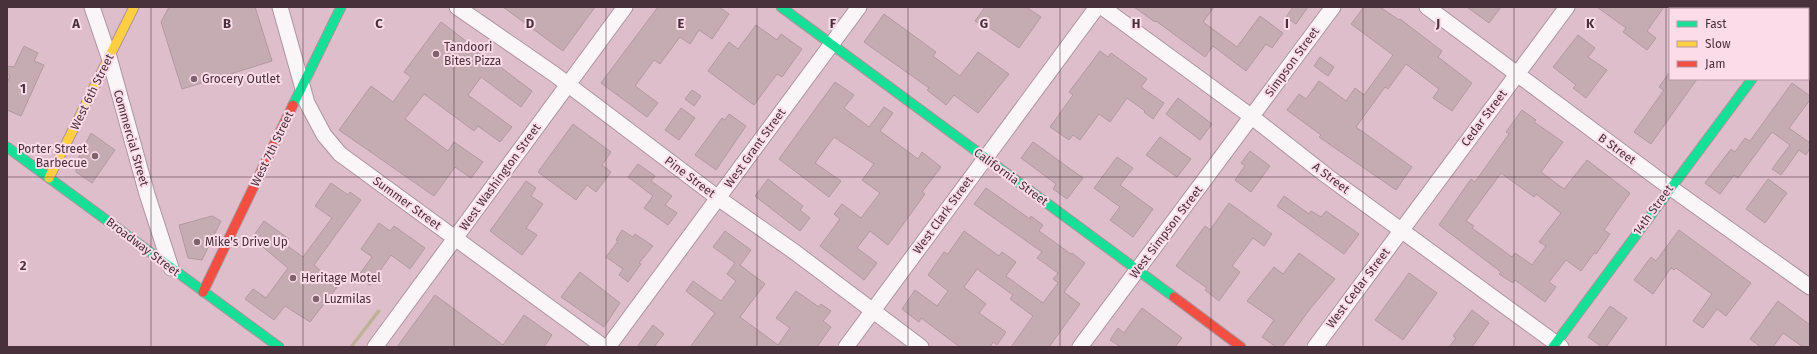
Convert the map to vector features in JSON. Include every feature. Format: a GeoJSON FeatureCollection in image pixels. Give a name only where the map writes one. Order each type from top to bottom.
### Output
{"type":"FeatureCollection","features":[{"type":"Feature","properties":{"kind":"main road","name":"West 6th Street"},"geometry":{"type":"LineString","coordinates":[[49,178],[134,7]]}},
{"type":"Feature","properties":{"kind":"main road","name":"West 7th Street"},"geometry":{"type":"LineString","coordinates":[[203,292],[341,7]]}},
{"type":"Feature","properties":{"kind":"main road","name":"California Street"},"geometry":{"type":"LineString","coordinates":[[781,7],[1138,269],[1241,347]]}},
{"type":"Feature","properties":{"kind":"main road","name":"14th Street"},"geometry":{"type":"LineString","coordinates":[[1557,346],[1670,188],[1751,80]]}},
{"type":"Feature","properties":{"kind":"main road","name":"Broadway Street"},"geometry":{"type":"LineString","coordinates":[[7,147],[279,347]]}},
{"type":"Feature","properties":{"kind":"street","name":"Commercial Street"},"geometry":{"type":"LineString","coordinates":[[92,7],[109,58],[137,161],[171,268]]}},
{"type":"Feature","properties":{"kind":"street","name":"Summer Street"},"geometry":{"type":"LineString","coordinates":[[280,7],[303,84],[307,103],[324,135],[340,154],[604,347]]}},
{"type":"Feature","properties":{"kind":"street","name":"Pine Street"},"geometry":{"type":"LineString","coordinates":[[457,7],[568,85],[718,198],[796,253],[921,347]]}},
{"type":"Feature","properties":{"kind":"street","name":"West Washington Street"},"geometry":{"type":"LineString","coordinates":[[375,347],[625,7]]}},
{"type":"Feature","properties":{"kind":"street","name":"West Grant Street"},"geometry":{"type":"LineString","coordinates":[[608,347],[859,7]]}},
{"type":"Feature","properties":{"kind":"street","name":"West Clark Street"},"geometry":{"type":"LineString","coordinates":[[846,347],[1097,7]]}},
{"type":"Feature","properties":{"kind":"street","name":"A Street"},"geometry":{"type":"LineString","coordinates":[[1102,7],[1252,117],[1327,176],[1402,229],[1557,346]]}},
{"type":"Feature","properties":{"kind":"street","name":"Simpson Street"},"geometry":{"type":"LineString","coordinates":[[1252,117],[1333,7]]}},
{"type":"Feature","properties":{"kind":"street","name":"B Street"},"geometry":{"type":"LineString","coordinates":[[1427,7],[1670,188],[1810,287]]}},
{"type":"Feature","properties":{"kind":"street","name":"Cedar Street"},"geometry":{"type":"LineString","coordinates":[[1402,229],[1567,7]]}},
{"type":"Feature","properties":{"kind":"street","name":"West Simpson Street"},"geometry":{"type":"LineString","coordinates":[[1080,347],[1252,117]]}},
{"type":"Feature","properties":{"kind":"street","name":"West Cedar Street"},"geometry":{"type":"LineString","coordinates":[[1315,347],[1402,229]]}},
{"type":"Feature","properties":{"kind":"shaded area"},"geometry":{"type":"Polygon","coordinates":[[[378,309],[381,311],[353,347],[349,347],[378,309]]]}},
{"type":"Feature","properties":{"kind":"building"},"geometry":{"type":"Polygon","coordinates":[[[169,7],[255,7],[272,61],[182,89],[161,22],[169,7]]]}},
{"type":"Feature","properties":{"kind":"building"},"geometry":{"type":"Polygon","coordinates":[[[503,7],[595,7],[563,51],[503,7]]]}},
{"type":"Feature","properties":{"kind":"building"},"geometry":{"type":"Polygon","coordinates":[[[658,7],[719,7],[729,14],[712,39],[699,30],[690,44],[680,37],[660,64],[654,60],[635,86],[658,103],[647,117],[601,83],[658,7]]]}},
{"type":"Feature","properties":{"kind":"building"},"geometry":{"type":"Polygon","coordinates":[[[985,7],[1026,7],[1041,17],[1019,48],[987,26],[985,28],[975,21],[985,7]]]}},
{"type":"Feature","properties":{"kind":"building"},"geometry":{"type":"Polygon","coordinates":[[[1134,7],[1214,7],[1203,22],[1237,47],[1260,16],[1283,33],[1272,48],[1266,44],[1246,71],[1213,46],[1205,57],[1156,21],[1155,22],[1134,7]]]}},
{"type":"Feature","properties":{"kind":"building"},"geometry":{"type":"Polygon","coordinates":[[[1293,7],[1308,7],[1296,24],[1286,17],[1293,7]]]}},
{"type":"Feature","properties":{"kind":"building"},"geometry":{"type":"Polygon","coordinates":[[[1364,7],[1380,7],[1399,20],[1400,19],[1442,51],[1438,57],[1472,83],[1452,111],[1433,98],[1439,89],[1406,64],[1388,89],[1385,87],[1356,127],[1412,167],[1396,190],[1319,137],[1321,135],[1287,110],[1299,94],[1306,99],[1319,81],[1346,101],[1355,88],[1364,95],[1393,55],[1351,24],[1364,7]]]}},
{"type":"Feature","properties":{"kind":"building"},"geometry":{"type":"Polygon","coordinates":[[[1467,7],[1501,7],[1489,23],[1467,7]]]}},
{"type":"Feature","properties":{"kind":"building"},"geometry":{"type":"Polygon","coordinates":[[[1597,7],[1664,7],[1647,31],[1656,38],[1647,50],[1623,32],[1626,28],[1597,7]]]}},
{"type":"Feature","properties":{"kind":"building"},"geometry":{"type":"Polygon","coordinates":[[[884,14],[936,52],[933,56],[960,76],[978,52],[1009,74],[978,113],[954,95],[946,105],[927,90],[929,88],[864,42],[884,14]]]}},
{"type":"Feature","properties":{"kind":"building"},"geometry":{"type":"Polygon","coordinates":[[[441,22],[532,91],[521,107],[481,77],[468,95],[512,127],[500,142],[478,126],[474,131],[424,94],[405,119],[448,151],[454,142],[483,162],[471,178],[455,167],[434,196],[339,130],[371,86],[393,102],[411,77],[404,72],[441,22]]]}},
{"type":"Feature","properties":{"kind":"building"},"geometry":{"type":"Polygon","coordinates":[[[756,25],[777,40],[781,34],[802,49],[782,77],[777,74],[754,105],[708,71],[729,42],[738,49],[756,25]]]}},
{"type":"Feature","properties":{"kind":"building"},"geometry":{"type":"Polygon","coordinates":[[[1578,35],[1595,48],[1588,57],[1607,70],[1586,98],[1573,88],[1576,85],[1553,67],[1578,35]]]}},
{"type":"Feature","properties":{"kind":"building"},"geometry":{"type":"Polygon","coordinates":[[[24,46],[38,53],[34,61],[44,65],[21,116],[7,110],[7,83],[10,76],[7,74],[7,66],[14,67],[24,46]]]}},
{"type":"Feature","properties":{"kind":"building"},"geometry":{"type":"Polygon","coordinates":[[[1100,51],[1108,57],[1111,53],[1147,79],[1141,87],[1164,103],[1153,119],[1127,98],[1110,122],[1099,114],[1080,140],[1073,135],[1069,140],[1050,127],[1073,95],[1069,92],[1100,51]]]}},
{"type":"Feature","properties":{"kind":"building"},"geometry":{"type":"Polygon","coordinates":[[[1320,57],[1334,67],[1328,76],[1314,66],[1320,57]]]}},
{"type":"Feature","properties":{"kind":"building"},"geometry":{"type":"Polygon","coordinates":[[[1669,73],[1669,80],[1696,80],[1651,144],[1634,132],[1664,90],[1659,87],[1669,73]]]}},
{"type":"Feature","properties":{"kind":"building"},"geometry":{"type":"Polygon","coordinates":[[[835,82],[854,95],[844,108],[869,127],[884,107],[893,113],[880,131],[918,159],[922,152],[941,167],[922,192],[925,194],[888,245],[870,231],[857,248],[877,263],[864,280],[820,246],[840,219],[834,214],[842,204],[861,218],[880,193],[862,180],[874,164],[834,137],[815,163],[841,181],[829,197],[779,159],[835,82]]]}},
{"type":"Feature","properties":{"kind":"building"},"geometry":{"type":"Polygon","coordinates":[[[1792,83],[1810,96],[1810,100],[1789,128],[1810,143],[1810,148],[1806,155],[1799,150],[1781,175],[1772,169],[1790,145],[1772,132],[1738,178],[1734,175],[1720,194],[1705,183],[1731,149],[1735,152],[1745,138],[1750,141],[1792,83]]]}},
{"type":"Feature","properties":{"kind":"building"},"geometry":{"type":"Polygon","coordinates":[[[692,90],[701,96],[694,106],[685,99],[692,90]]]}},
{"type":"Feature","properties":{"kind":"building"},"geometry":{"type":"Polygon","coordinates":[[[1178,98],[1212,124],[1200,140],[1166,114],[1178,98]]]}},
{"type":"Feature","properties":{"kind":"building"},"geometry":{"type":"Polygon","coordinates":[[[681,108],[695,118],[679,140],[665,130],[681,108]]]}},
{"type":"Feature","properties":{"kind":"building"},"geometry":{"type":"Polygon","coordinates":[[[1522,110],[1536,120],[1534,122],[1563,142],[1541,172],[1564,189],[1587,160],[1630,193],[1604,230],[1610,234],[1596,254],[1594,253],[1581,271],[1566,260],[1549,282],[1556,287],[1545,302],[1515,280],[1513,283],[1499,274],[1501,272],[1439,225],[1471,179],[1475,182],[1509,134],[1506,132],[1522,110]],[[1501,173],[1466,221],[1474,226],[1472,228],[1512,257],[1515,253],[1532,265],[1546,246],[1539,242],[1561,213],[1536,194],[1534,197],[1501,173]]]}},
{"type":"Feature","properties":{"kind":"building"},"geometry":{"type":"Polygon","coordinates":[[[729,114],[746,126],[716,170],[695,155],[722,118],[725,120],[729,114]]]}},
{"type":"Feature","properties":{"kind":"building"},"geometry":{"type":"Polygon","coordinates":[[[573,124],[611,152],[602,165],[611,172],[596,192],[587,185],[576,200],[538,172],[573,124]]]}},
{"type":"Feature","properties":{"kind":"building","name":"Porter Street Barbecue"},"geometry":{"type":"Polygon","coordinates":[[[91,133],[115,150],[92,183],[76,172],[76,163],[91,133]]]}},
{"type":"Feature","properties":{"kind":"building"},"geometry":{"type":"Polygon","coordinates":[[[1160,137],[1191,159],[1177,177],[1146,155],[1160,137]]]}},
{"type":"Feature","properties":{"kind":"building"},"geometry":{"type":"Polygon","coordinates":[[[1033,142],[1083,178],[1067,199],[1053,189],[1056,184],[1021,158],[1033,142]]]}},
{"type":"Feature","properties":{"kind":"building"},"geometry":{"type":"Polygon","coordinates":[[[1250,151],[1270,166],[1251,192],[1235,180],[1245,166],[1241,163],[1250,151]]]}},
{"type":"Feature","properties":{"kind":"building"},"geometry":{"type":"Polygon","coordinates":[[[1117,157],[1133,168],[1120,185],[1153,209],[1133,237],[1110,220],[1120,207],[1094,188],[1117,157]]]}},
{"type":"Feature","properties":{"kind":"building"},"geometry":{"type":"Polygon","coordinates":[[[638,164],[655,176],[651,181],[672,196],[665,205],[677,213],[668,225],[644,208],[653,196],[628,177],[638,164]]]}},
{"type":"Feature","properties":{"kind":"building"},"geometry":{"type":"Polygon","coordinates":[[[768,179],[803,206],[800,210],[810,218],[800,231],[755,196],[768,179]]]}},
{"type":"Feature","properties":{"kind":"building"},"geometry":{"type":"Polygon","coordinates":[[[1768,179],[1787,193],[1765,223],[1746,209],[1768,179]]]}},
{"type":"Feature","properties":{"kind":"building"},"geometry":{"type":"Polygon","coordinates":[[[526,181],[536,188],[531,196],[543,204],[526,228],[537,235],[522,255],[490,231],[526,181]]]}},
{"type":"Feature","properties":{"kind":"building"},"geometry":{"type":"Polygon","coordinates":[[[331,183],[348,195],[350,192],[361,200],[314,265],[338,286],[310,322],[285,306],[274,320],[245,299],[253,289],[266,298],[288,268],[252,238],[264,221],[289,239],[285,244],[303,257],[332,218],[315,206],[331,183]]]}},
{"type":"Feature","properties":{"kind":"building"},"geometry":{"type":"Polygon","coordinates":[[[986,188],[1030,219],[1031,216],[1043,225],[1039,231],[1085,263],[1064,292],[1080,304],[1049,347],[1011,347],[1033,316],[1010,299],[1013,295],[977,269],[964,287],[986,304],[979,313],[1006,332],[997,345],[993,342],[990,347],[960,347],[921,318],[919,322],[902,309],[915,290],[937,306],[948,291],[928,275],[944,252],[948,254],[964,231],[999,256],[1002,252],[1016,262],[1006,276],[1043,303],[1058,283],[1053,279],[1058,273],[1037,258],[1042,252],[974,204],[986,188]]]}},
{"type":"Feature","properties":{"kind":"building"},"geometry":{"type":"Polygon","coordinates":[[[1284,196],[1309,214],[1311,211],[1321,217],[1326,211],[1359,234],[1344,254],[1277,206],[1284,196]]]}},
{"type":"Feature","properties":{"kind":"building"},"geometry":{"type":"Polygon","coordinates":[[[1229,203],[1272,234],[1264,246],[1253,238],[1232,266],[1240,272],[1219,301],[1205,290],[1207,288],[1176,266],[1205,226],[1210,230],[1229,203]]]}},
{"type":"Feature","properties":{"kind":"building","name":"Mike's Drive Up"},"geometry":{"type":"Polygon","coordinates":[[[212,216],[221,221],[202,260],[188,258],[179,225],[212,216]]]}},
{"type":"Feature","properties":{"kind":"building"},"geometry":{"type":"Polygon","coordinates":[[[379,223],[390,231],[394,226],[425,248],[410,269],[391,255],[370,285],[358,276],[372,257],[361,249],[379,223]]]}},
{"type":"Feature","properties":{"kind":"building"},"geometry":{"type":"Polygon","coordinates":[[[622,230],[633,237],[635,234],[653,246],[639,263],[641,264],[628,282],[619,275],[623,269],[606,257],[618,241],[616,240],[622,230]]]}},
{"type":"Feature","properties":{"kind":"building"},"geometry":{"type":"Polygon","coordinates":[[[1679,230],[1751,283],[1726,316],[1717,309],[1703,328],[1693,321],[1712,294],[1676,268],[1674,270],[1671,268],[1653,294],[1634,280],[1651,257],[1656,261],[1679,230]]]}},
{"type":"Feature","properties":{"kind":"building"},"geometry":{"type":"Polygon","coordinates":[[[725,231],[751,250],[740,265],[765,284],[740,317],[778,345],[790,328],[776,318],[796,291],[819,307],[821,304],[831,311],[823,321],[831,327],[817,347],[690,347],[715,313],[686,291],[693,281],[721,301],[736,281],[727,274],[735,263],[713,247],[725,231]]]}},
{"type":"Feature","properties":{"kind":"building"},"geometry":{"type":"Polygon","coordinates":[[[1299,253],[1335,279],[1310,309],[1282,347],[1276,347],[1262,337],[1274,320],[1247,301],[1274,267],[1283,274],[1299,253]]]}},
{"type":"Feature","properties":{"kind":"building"},"geometry":{"type":"Polygon","coordinates":[[[580,272],[620,303],[604,327],[561,297],[580,272]]]}},
{"type":"Feature","properties":{"kind":"building"},"geometry":{"type":"Polygon","coordinates":[[[1409,273],[1437,293],[1403,340],[1375,320],[1409,273]]]}},
{"type":"Feature","properties":{"kind":"building"},"geometry":{"type":"Polygon","coordinates":[[[435,295],[503,345],[524,315],[552,335],[544,347],[397,347],[435,295]]]}},
{"type":"Feature","properties":{"kind":"building"},"geometry":{"type":"Polygon","coordinates":[[[1778,301],[1810,325],[1810,347],[1803,347],[1783,333],[1773,347],[1761,347],[1750,339],[1778,301]]]}},
{"type":"Feature","properties":{"kind":"building"},"geometry":{"type":"Polygon","coordinates":[[[1610,306],[1627,318],[1606,347],[1602,347],[1588,337],[1610,306]]]}},
{"type":"Feature","properties":{"kind":"building"},"geometry":{"type":"Polygon","coordinates":[[[1142,308],[1182,338],[1175,347],[1121,347],[1110,340],[1118,328],[1124,333],[1142,308]]]}},
{"type":"Feature","properties":{"kind":"building"},"geometry":{"type":"Polygon","coordinates":[[[1472,310],[1489,323],[1472,347],[1449,347],[1456,338],[1453,336],[1472,310]]]}},
{"type":"Feature","properties":{"kind":"building"},"geometry":{"type":"Polygon","coordinates":[[[653,325],[664,334],[654,347],[637,347],[653,325]]]}},
{"type":"Feature","properties":{"kind":"traffic: fast"},"geometry":{"type":"LineString","coordinates":[[293,105],[341,7]]}},
{"type":"Feature","properties":{"kind":"traffic: fast"},"geometry":{"type":"LineString","coordinates":[[781,7],[1174,297]]}},
{"type":"Feature","properties":{"kind":"traffic: fast"},"geometry":{"type":"LineString","coordinates":[[1553,347],[1751,80]]}},
{"type":"Feature","properties":{"kind":"traffic: fast"},"geometry":{"type":"LineString","coordinates":[[7,147],[279,347]]}},
{"type":"Feature","properties":{"kind":"traffic: slow"},"geometry":{"type":"LineString","coordinates":[[49,178],[134,7]]}},
{"type":"Feature","properties":{"kind":"traffic: jam"},"geometry":{"type":"LineString","coordinates":[[203,292],[293,105]]}},
{"type":"Feature","properties":{"kind":"traffic: jam"},"geometry":{"type":"LineString","coordinates":[[1174,297],[1241,347]]}},
{"type":"Feature","properties":{"kind":"place","name":"Tandoori Bites Pizza"},"geometry":{"type":"Point","coordinates":[436,54]}},
{"type":"Feature","properties":{"kind":"place","name":"Grocery Outlet"},"geometry":{"type":"Point","coordinates":[194,79]}},
{"type":"Feature","properties":{"kind":"place","name":"Porter Street Barbecue"},"geometry":{"type":"Point","coordinates":[95,156]}},
{"type":"Feature","properties":{"kind":"place","name":"Mike's Drive Up"},"geometry":{"type":"Point","coordinates":[197,242]}},
{"type":"Feature","properties":{"kind":"place","name":"Heritage Motel"},"geometry":{"type":"Point","coordinates":[293,278]}},
{"type":"Feature","properties":{"kind":"place","name":"Luzmilas"},"geometry":{"type":"Point","coordinates":[316,299]}}]}
